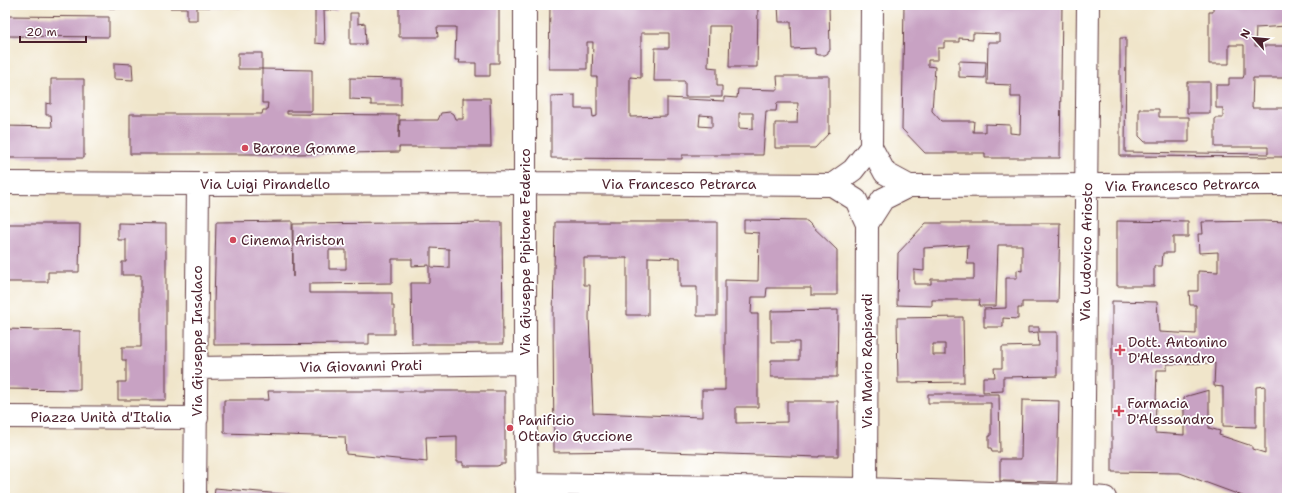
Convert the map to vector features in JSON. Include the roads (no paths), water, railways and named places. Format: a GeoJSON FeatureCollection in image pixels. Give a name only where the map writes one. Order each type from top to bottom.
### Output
{"type":"FeatureCollection","features":[{"type":"Feature","properties":{"kind":"street","name":"Via Giuseppe Pipitone Federico"},"geometry":{"type":"LineString","coordinates":[[525,5],[525,363],[527,491]]}},
{"type":"Feature","properties":{"kind":"street"},"geometry":{"type":"LineString","coordinates":[[872,5],[871,147],[885,173],[909,186]]}},
{"type":"Feature","properties":{"kind":"street","name":"Via Ludovico Ariosto"},"geometry":{"type":"LineString","coordinates":[[1083,497],[1088,5]]}},
{"type":"Feature","properties":{"kind":"street"},"geometry":{"type":"LineString","coordinates":[[867,224],[856,200],[832,185],[853,170],[871,147]]}},
{"type":"Feature","properties":{"kind":"street","name":"Via Luigi Pirandello"},"geometry":{"type":"LineString","coordinates":[[5,183],[525,183]]}},
{"type":"Feature","properties":{"kind":"street","name":"Via Francesco Petrarca"},"geometry":{"type":"LineString","coordinates":[[525,183],[832,185]]}},
{"type":"Feature","properties":{"kind":"street","name":"Via Giuseppe Insalaco"},"geometry":{"type":"LineString","coordinates":[[195,498],[197,418],[198,184]]}},
{"type":"Feature","properties":{"kind":"street","name":"Via Francesco Petrarca"},"geometry":{"type":"LineString","coordinates":[[909,186],[1287,184]]}},
{"type":"Feature","properties":{"kind":"street"},"geometry":{"type":"LineString","coordinates":[[867,224],[883,199],[909,186]]}},
{"type":"Feature","properties":{"kind":"street","name":"Via Mario Rapisardi"},"geometry":{"type":"LineString","coordinates":[[866,493],[867,224]]}},
{"type":"Feature","properties":{"kind":"street","name":"Via Giovanni Prati"},"geometry":{"type":"LineString","coordinates":[[197,368],[525,363]]}},
{"type":"Feature","properties":{"kind":"street","name":"Piazza Unità d'Italia"},"geometry":{"type":"LineString","coordinates":[[5,417],[197,418]]}},
{"type":"Feature","properties":{"kind":"street"},"geometry":{"type":"LineString","coordinates":[[527,491],[866,493],[1105,498]]}},
{"type":"Feature","properties":{"kind":"place","name":"Barone Gomme"},"geometry":{"type":"Point","coordinates":[245,148]}},
{"type":"Feature","properties":{"kind":"place","name":"Cinema Ariston"},"geometry":{"type":"Point","coordinates":[233,240]}},
{"type":"Feature","properties":{"kind":"place","name":"Dott. Antonino D'Alessandro"},"geometry":{"type":"Point","coordinates":[1120,350]}},
{"type":"Feature","properties":{"kind":"place","name":"Farmacia D'Alessandro"},"geometry":{"type":"Point","coordinates":[1119,411]}},
{"type":"Feature","properties":{"kind":"place","name":"Panificio Ottavio Guccione"},"geometry":{"type":"Point","coordinates":[510,428]}}]}
